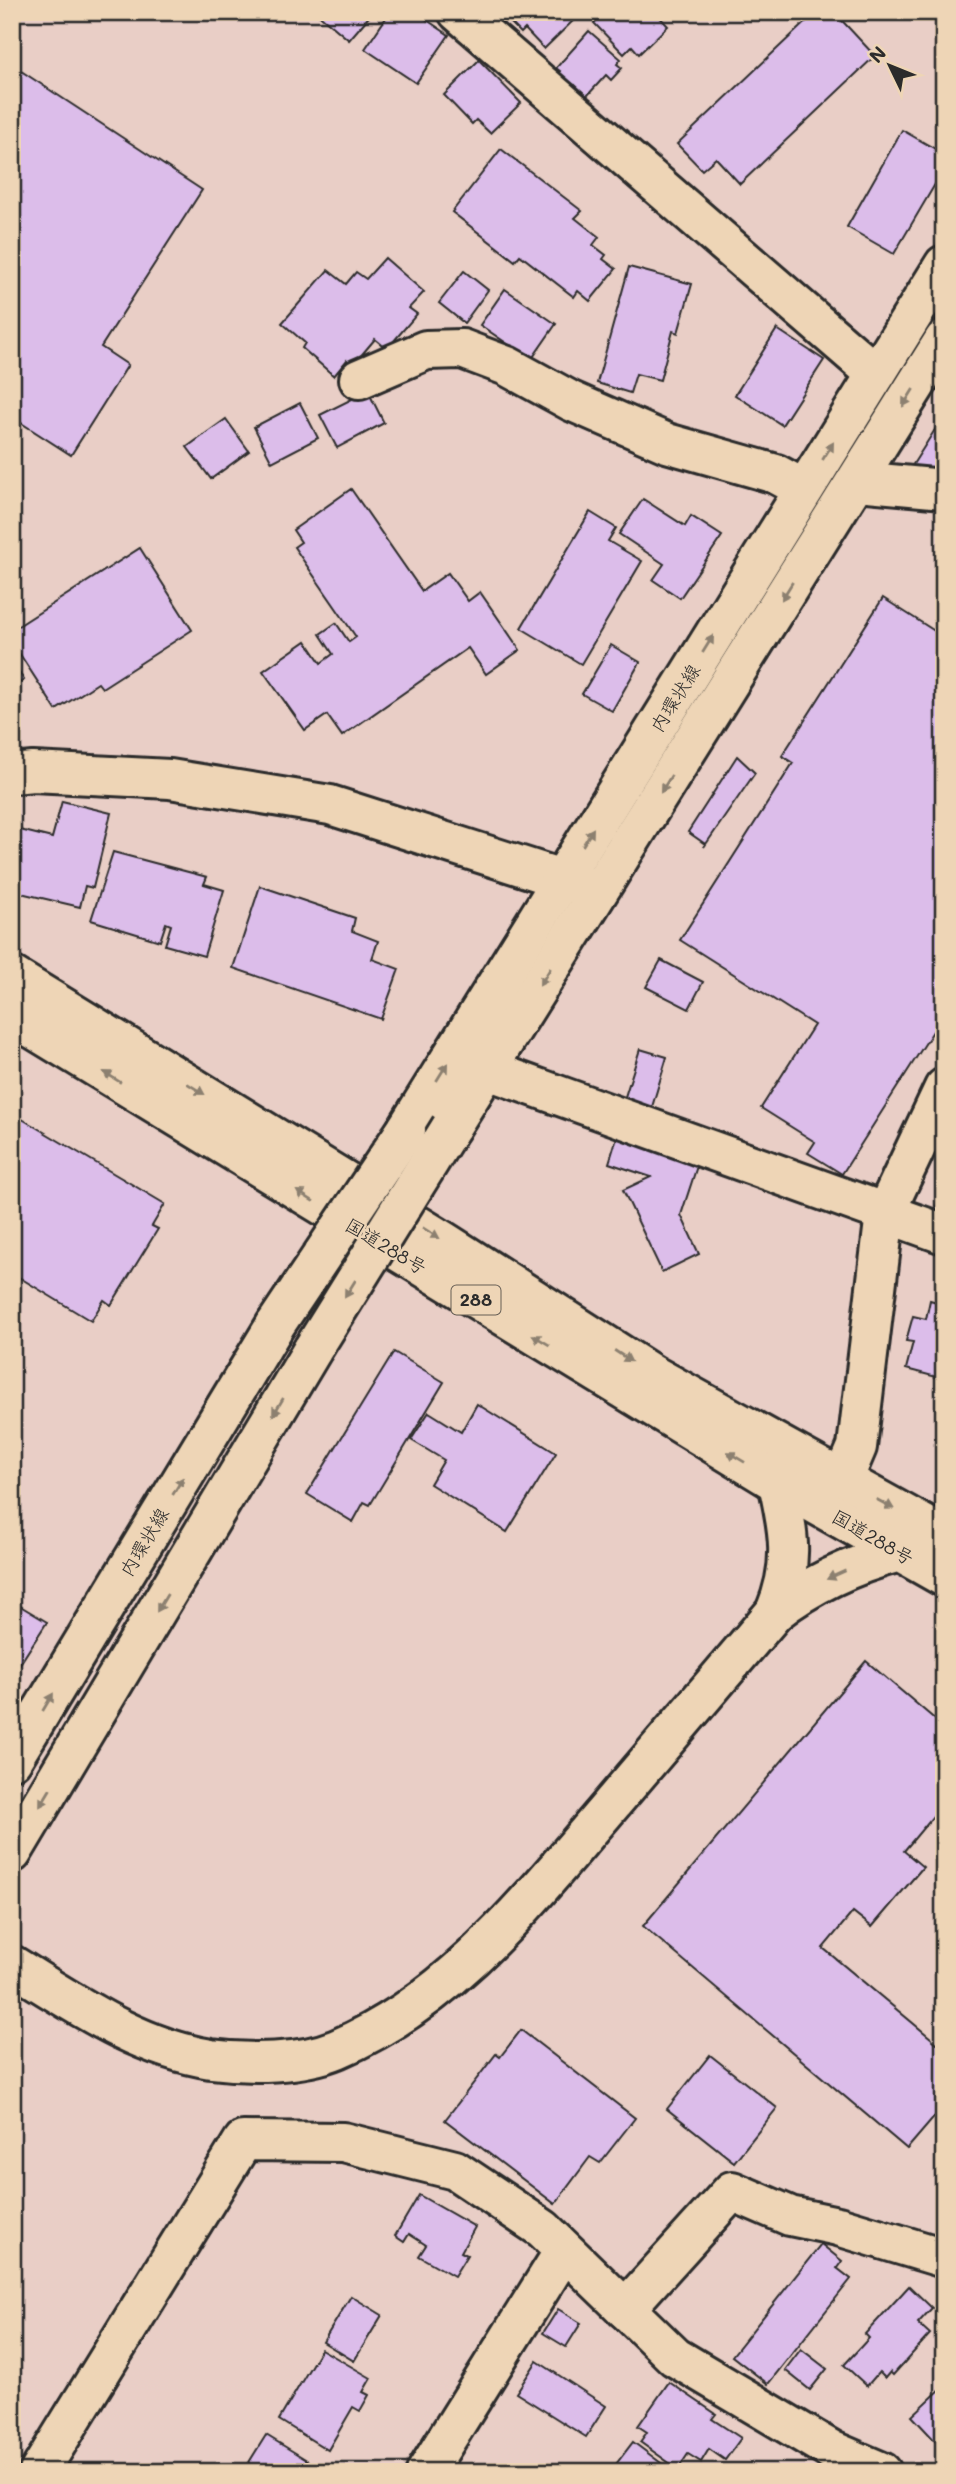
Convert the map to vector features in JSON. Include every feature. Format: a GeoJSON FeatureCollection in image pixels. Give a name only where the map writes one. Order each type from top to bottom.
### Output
{"type":"FeatureCollection","features":[{"type":"Feature","properties":{"kind":"main road"},"geometry":{"type":"LineString","coordinates":[[458,12],[876,374]]}},
{"type":"Feature","properties":{"kind":"main road","name":"内環状線"},"geometry":{"type":"LineString","coordinates":[[12,1760],[276,1324],[406,1130],[944,265]]}},
{"type":"Feature","properties":{"kind":"main road","name":"内環状線"},"geometry":{"type":"LineString","coordinates":[[12,1853],[313,1349],[944,340]]}},
{"type":"Feature","properties":{"kind":"main road"},"geometry":{"type":"LineString","coordinates":[[359,379],[426,350],[462,349],[507,366],[570,401],[667,443],[776,474],[804,489]]}},
{"type":"Feature","properties":{"kind":"main road"},"geometry":{"type":"LineString","coordinates":[[857,481],[944,489]]}},
{"type":"Feature","properties":{"kind":"main road"},"geometry":{"type":"LineString","coordinates":[[12,774],[33,772],[170,779],[330,805],[598,891]]}},
{"type":"Feature","properties":{"kind":"main road","name":"国道288号"},"geometry":{"type":"LineString","coordinates":[[12,976],[445,1241],[653,1375],[944,1536]]}},
{"type":"Feature","properties":{"kind":"main road","name":"国道288号"},"geometry":{"type":"LineString","coordinates":[[12,1016],[778,1483],[944,1577]]}},
{"type":"Feature","properties":{"kind":"main road"},"geometry":{"type":"LineString","coordinates":[[488,1070],[944,1234]]}},
{"type":"Feature","properties":{"kind":"main road"},"geometry":{"type":"LineString","coordinates":[[843,1480],[857,1447],[886,1213],[940,1103]]}},
{"type":"Feature","properties":{"kind":"main road"},"geometry":{"type":"LineString","coordinates":[[775,1612],[786,1587],[789,1562],[789,1529],[778,1483]]}},
{"type":"Feature","properties":{"kind":"main road"},"geometry":{"type":"LineString","coordinates":[[12,1965],[112,2026],[147,2043],[175,2051],[213,2059],[249,2061],[307,2057],[335,2050],[371,2032],[441,1986],[505,1929],[775,1612],[816,1584],[900,1552]]}},
{"type":"Feature","properties":{"kind":"main road"},"geometry":{"type":"LineString","coordinates":[[39,2472],[243,2141],[343,2142],[455,2169],[543,2230],[675,2357],[823,2461],[882,2472]]}},
{"type":"Feature","properties":{"kind":"main road"},"geometry":{"type":"LineString","coordinates":[[625,2309],[732,2191],[790,2216],[838,2226],[944,2258]]}},
{"type":"Feature","properties":{"kind":"main road"},"geometry":{"type":"LineString","coordinates":[[426,2472],[564,2251]]}},
{"type":"Feature","properties":{"kind":"building"},"geometry":{"type":"Polygon","coordinates":[[[316,12],[373,12],[349,40],[316,12]]]}},
{"type":"Feature","properties":{"kind":"building"},"geometry":{"type":"Polygon","coordinates":[[[390,12],[415,12],[449,35],[416,83],[365,49],[390,12]]]}},
{"type":"Feature","properties":{"kind":"building"},"geometry":{"type":"Polygon","coordinates":[[[523,12],[576,12],[579,15],[544,49],[525,29],[521,33],[511,23],[523,12]]]}},
{"type":"Feature","properties":{"kind":"building"},"geometry":{"type":"Polygon","coordinates":[[[605,12],[655,12],[668,26],[639,54],[632,46],[624,54],[594,23],[605,12]]]}},
{"type":"Feature","properties":{"kind":"building"},"geometry":{"type":"Polygon","coordinates":[[[816,12],[834,12],[875,56],[740,184],[716,158],[702,170],[677,144],[816,12]]]}},
{"type":"Feature","properties":{"kind":"building"},"geometry":{"type":"Polygon","coordinates":[[[589,31],[621,59],[617,64],[622,68],[611,80],[606,75],[587,96],[575,85],[569,91],[554,77],[560,71],[556,68],[589,31]]]}},
{"type":"Feature","properties":{"kind":"building"},"geometry":{"type":"Polygon","coordinates":[[[479,60],[521,103],[490,133],[476,120],[472,124],[444,95],[479,60]]]}},
{"type":"Feature","properties":{"kind":"building"},"geometry":{"type":"Polygon","coordinates":[[[12,65],[202,190],[101,347],[128,365],[71,455],[12,417],[12,65]]]}},
{"type":"Feature","properties":{"kind":"building"},"geometry":{"type":"Polygon","coordinates":[[[902,130],[944,154],[944,169],[894,254],[847,227],[902,130]]]}},
{"type":"Feature","properties":{"kind":"building"},"geometry":{"type":"Polygon","coordinates":[[[501,149],[582,211],[575,218],[599,237],[593,245],[606,255],[603,259],[616,269],[590,301],[578,291],[574,297],[520,255],[515,261],[452,212],[501,149]]]}},
{"type":"Feature","properties":{"kind":"building"},"geometry":{"type":"Polygon","coordinates":[[[385,258],[424,292],[409,308],[417,314],[387,349],[375,339],[353,365],[347,360],[334,376],[302,348],[305,343],[282,323],[328,270],[346,284],[356,272],[366,279],[385,258]]]}},
{"type":"Feature","properties":{"kind":"building"},"geometry":{"type":"Polygon","coordinates":[[[629,267],[692,284],[678,333],[673,331],[660,380],[636,374],[630,393],[597,383],[629,267]]]}},
{"type":"Feature","properties":{"kind":"building"},"geometry":{"type":"Polygon","coordinates":[[[464,271],[488,290],[464,323],[439,303],[464,271]]]}},
{"type":"Feature","properties":{"kind":"building"},"geometry":{"type":"Polygon","coordinates":[[[505,289],[556,324],[531,360],[480,325],[505,289]]]}},
{"type":"Feature","properties":{"kind":"building"},"geometry":{"type":"Polygon","coordinates":[[[777,329],[824,360],[782,425],[735,395],[777,329]]]}},
{"type":"Feature","properties":{"kind":"building"},"geometry":{"type":"Polygon","coordinates":[[[368,391],[384,423],[337,448],[320,415],[368,391]]]}},
{"type":"Feature","properties":{"kind":"building"},"geometry":{"type":"Polygon","coordinates":[[[300,403],[318,438],[272,462],[254,427],[300,403]]]}},
{"type":"Feature","properties":{"kind":"building"},"geometry":{"type":"Polygon","coordinates":[[[226,419],[249,451],[211,479],[187,447],[226,419]]]}},
{"type":"Feature","properties":{"kind":"building"},"geometry":{"type":"Polygon","coordinates":[[[936,428],[944,433],[944,477],[910,469],[936,428]]]}},
{"type":"Feature","properties":{"kind":"building"},"geometry":{"type":"Polygon","coordinates":[[[351,489],[422,591],[448,573],[468,601],[480,592],[520,650],[486,674],[468,648],[342,736],[327,715],[305,730],[263,671],[306,641],[321,663],[333,654],[320,634],[336,623],[349,642],[356,637],[294,547],[301,542],[293,530],[351,489]]]}},
{"type":"Feature","properties":{"kind":"building"},"geometry":{"type":"Polygon","coordinates":[[[643,499],[685,526],[691,516],[722,536],[680,598],[653,580],[664,564],[619,534],[643,499]]]}},
{"type":"Feature","properties":{"kind":"building"},"geometry":{"type":"Polygon","coordinates":[[[590,512],[616,528],[608,541],[642,561],[581,664],[521,628],[590,512]]]}},
{"type":"Feature","properties":{"kind":"building"},"geometry":{"type":"Polygon","coordinates":[[[140,548],[192,630],[102,688],[98,683],[56,710],[12,642],[12,630],[140,548]]]}},
{"type":"Feature","properties":{"kind":"building"},"geometry":{"type":"Polygon","coordinates":[[[883,598],[944,637],[944,1014],[842,1174],[808,1153],[815,1142],[761,1108],[814,1025],[680,940],[793,763],[782,756],[883,598]]]}},
{"type":"Feature","properties":{"kind":"building"},"geometry":{"type":"Polygon","coordinates":[[[611,645],[640,662],[612,711],[582,694],[611,645]]]}},
{"type":"Feature","properties":{"kind":"building"},"geometry":{"type":"Polygon","coordinates":[[[12,662],[24,680],[12,688],[12,662]]]}},
{"type":"Feature","properties":{"kind":"building"},"geometry":{"type":"Polygon","coordinates":[[[737,756],[755,773],[704,847],[705,844],[688,832],[737,756]]]}},
{"type":"Feature","properties":{"kind":"building"},"geometry":{"type":"Polygon","coordinates":[[[62,801],[111,813],[93,888],[85,886],[80,907],[12,891],[12,828],[52,838],[62,801]]]}},
{"type":"Feature","properties":{"kind":"building"},"geometry":{"type":"Polygon","coordinates":[[[113,852],[207,877],[204,884],[224,890],[204,956],[165,945],[171,925],[166,923],[160,941],[91,920],[113,852]]]}},
{"type":"Feature","properties":{"kind":"building"},"geometry":{"type":"Polygon","coordinates":[[[260,886],[355,918],[352,931],[378,941],[372,959],[399,969],[381,1019],[233,968],[260,886]]]}},
{"type":"Feature","properties":{"kind":"building"},"geometry":{"type":"Polygon","coordinates":[[[661,960],[703,982],[689,1009],[646,987],[661,960]]]}},
{"type":"Feature","properties":{"kind":"building"},"geometry":{"type":"Polygon","coordinates":[[[640,1049],[667,1057],[652,1107],[624,1100],[640,1049]]]}},
{"type":"Feature","properties":{"kind":"building"},"geometry":{"type":"Polygon","coordinates":[[[12,1113],[165,1204],[152,1226],[158,1229],[111,1305],[104,1300],[91,1321],[12,1273],[12,1113]]]}},
{"type":"Feature","properties":{"kind":"building"},"geometry":{"type":"Polygon","coordinates":[[[617,1137],[698,1163],[681,1215],[699,1254],[662,1272],[623,1190],[651,1177],[609,1163],[617,1137]]]}},
{"type":"Feature","properties":{"kind":"building"},"geometry":{"type":"Polygon","coordinates":[[[944,1181],[944,1212],[935,1210],[944,1181]]]}},
{"type":"Feature","properties":{"kind":"building"},"geometry":{"type":"Polygon","coordinates":[[[930,1300],[944,1304],[944,1379],[906,1369],[913,1342],[906,1341],[913,1316],[926,1319],[930,1300]]]}},
{"type":"Feature","properties":{"kind":"building"},"geometry":{"type":"Polygon","coordinates":[[[394,1352],[444,1382],[370,1505],[364,1502],[353,1522],[307,1494],[394,1352]]]}},
{"type":"Feature","properties":{"kind":"building"},"geometry":{"type":"Polygon","coordinates":[[[477,1404],[556,1453],[507,1532],[430,1484],[444,1460],[411,1440],[429,1412],[461,1432],[477,1404]]]}},
{"type":"Feature","properties":{"kind":"building"},"geometry":{"type":"Polygon","coordinates":[[[12,1601],[47,1622],[12,1676],[12,1601]]]}},
{"type":"Feature","properties":{"kind":"building"},"geometry":{"type":"Polygon","coordinates":[[[866,1661],[944,1727],[944,1803],[904,1851],[923,1867],[872,1927],[853,1912],[823,1948],[944,2049],[944,2106],[907,2149],[643,1926],[866,1661]]]}},
{"type":"Feature","properties":{"kind":"building"},"geometry":{"type":"Polygon","coordinates":[[[521,2030],[635,2118],[600,2163],[590,2157],[555,2204],[445,2120],[496,2054],[500,2057],[521,2030]]]}},
{"type":"Feature","properties":{"kind":"building"},"geometry":{"type":"Polygon","coordinates":[[[710,2055],[777,2108],[734,2162],[667,2109],[710,2055]]]}},
{"type":"Feature","properties":{"kind":"building"},"geometry":{"type":"Polygon","coordinates":[[[419,2195],[475,2227],[461,2252],[467,2255],[454,2276],[419,2256],[426,2245],[409,2234],[404,2242],[395,2236],[419,2195]]]}},
{"type":"Feature","properties":{"kind":"building"},"geometry":{"type":"Polygon","coordinates":[[[821,2244],[842,2261],[837,2268],[851,2279],[768,2384],[732,2356],[821,2244]]]}},
{"type":"Feature","properties":{"kind":"building"},"geometry":{"type":"Polygon","coordinates":[[[909,2286],[932,2308],[918,2323],[930,2334],[893,2375],[890,2372],[885,2378],[879,2372],[867,2386],[844,2365],[869,2338],[865,2334],[909,2286]]]}},
{"type":"Feature","properties":{"kind":"building"},"geometry":{"type":"Polygon","coordinates":[[[351,2296],[382,2315],[354,2361],[323,2342],[351,2296]]]}},
{"type":"Feature","properties":{"kind":"building"},"geometry":{"type":"Polygon","coordinates":[[[558,2309],[581,2323],[566,2347],[543,2333],[558,2309]]]}},
{"type":"Feature","properties":{"kind":"building"},"geometry":{"type":"Polygon","coordinates":[[[321,2349],[371,2378],[363,2392],[369,2395],[360,2411],[353,2407],[328,2450],[279,2420],[321,2349]]]}},
{"type":"Feature","properties":{"kind":"building"},"geometry":{"type":"Polygon","coordinates":[[[801,2349],[827,2369],[810,2390],[785,2370],[801,2349]]]}},
{"type":"Feature","properties":{"kind":"building"},"geometry":{"type":"Polygon","coordinates":[[[537,2361],[606,2406],[586,2437],[516,2393],[537,2361]]]}},
{"type":"Feature","properties":{"kind":"building"},"geometry":{"type":"Polygon","coordinates":[[[669,2382],[716,2414],[712,2419],[741,2438],[725,2460],[709,2449],[701,2462],[688,2454],[678,2469],[640,2442],[647,2432],[638,2426],[669,2382]]]}},
{"type":"Feature","properties":{"kind":"building"},"geometry":{"type":"Polygon","coordinates":[[[944,2386],[944,2442],[940,2446],[912,2416],[944,2386]]]}},
{"type":"Feature","properties":{"kind":"building"},"geometry":{"type":"Polygon","coordinates":[[[266,2435],[315,2465],[311,2472],[243,2472],[266,2435]]]}},
{"type":"Feature","properties":{"kind":"building"},"geometry":{"type":"Polygon","coordinates":[[[633,2442],[673,2472],[610,2472],[633,2442]]]}}]}
